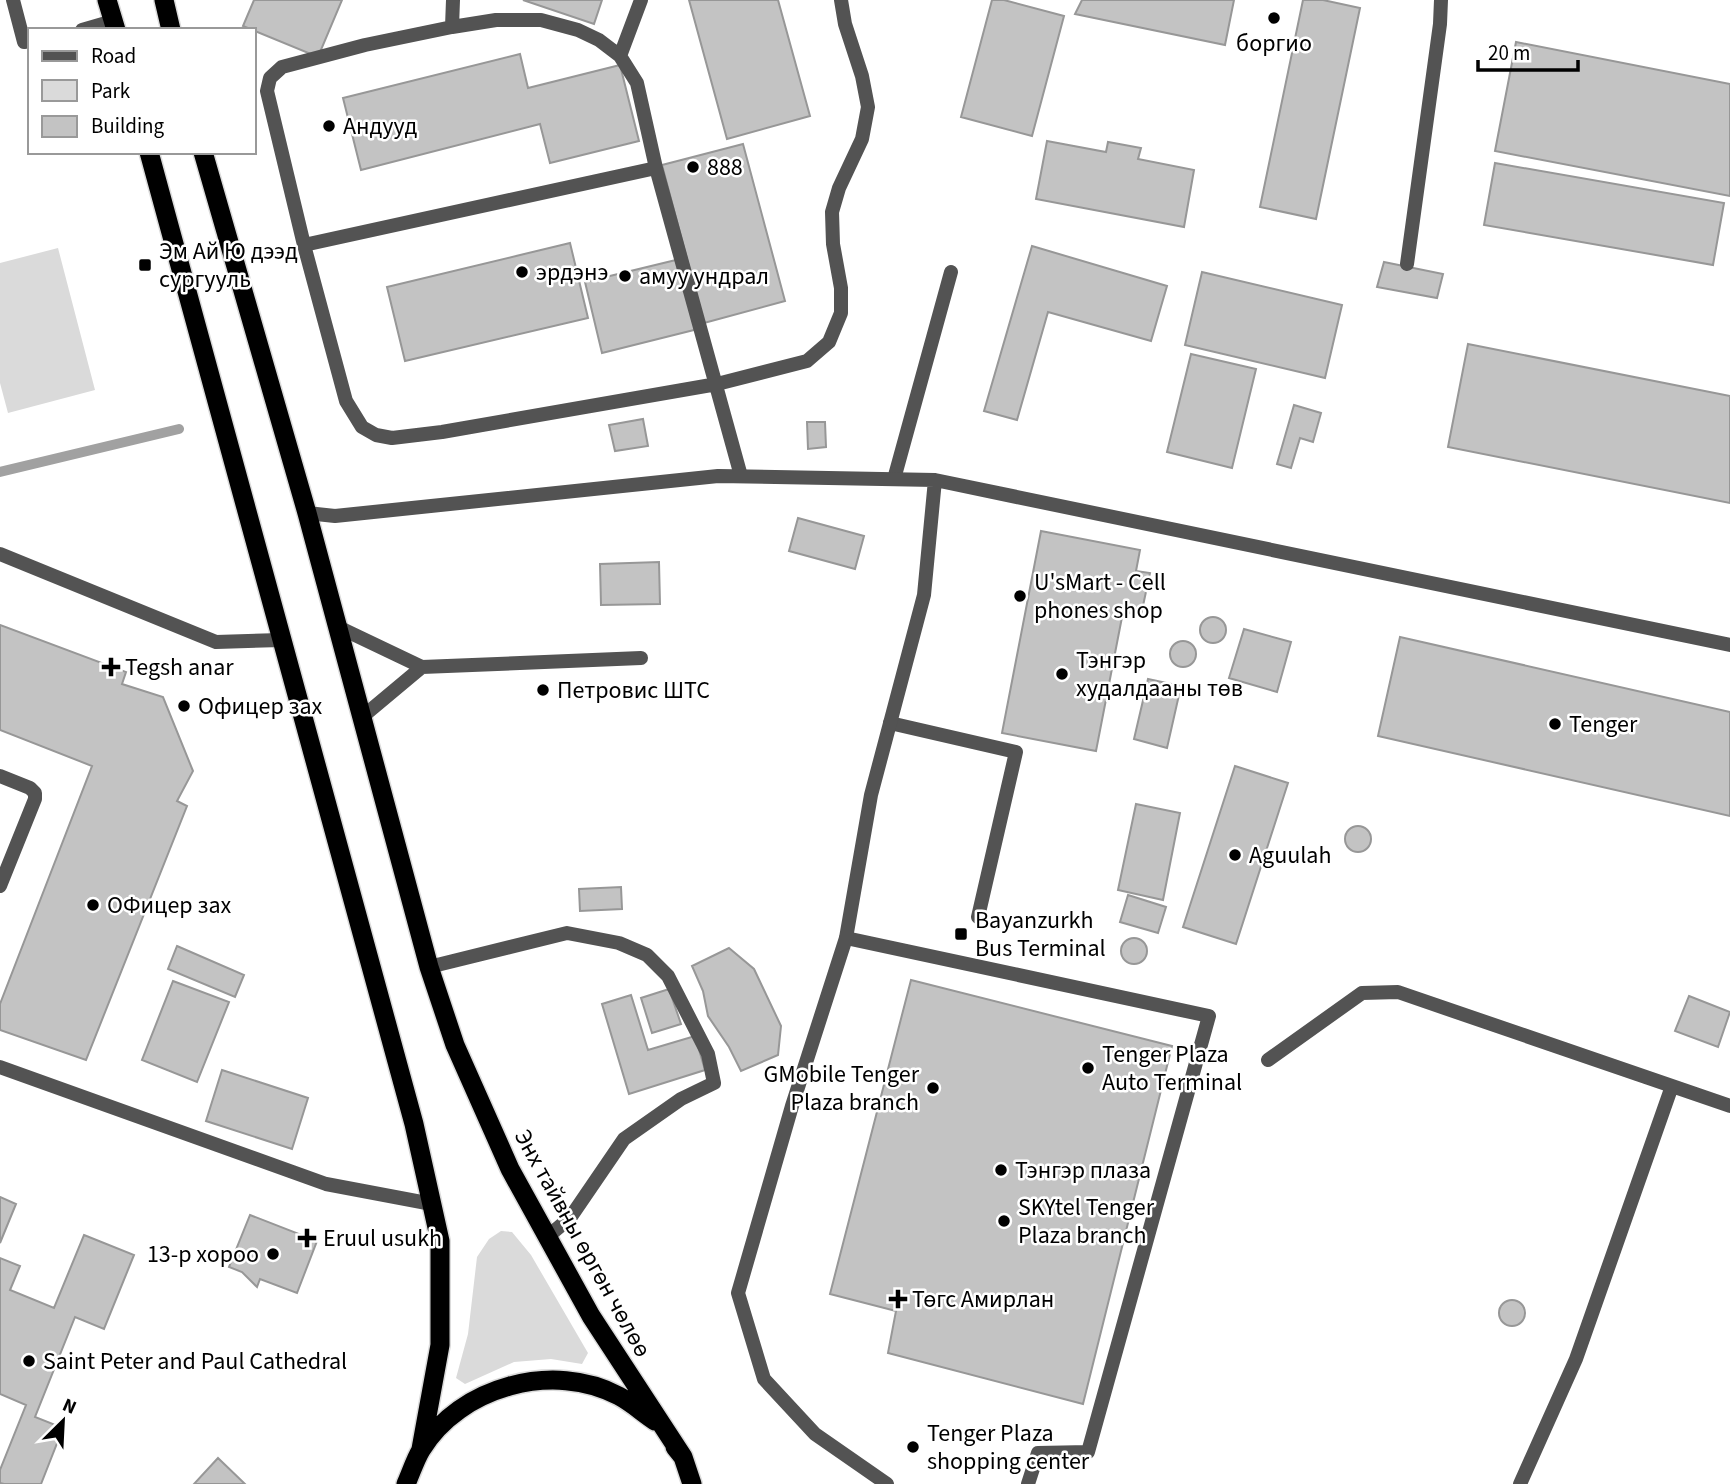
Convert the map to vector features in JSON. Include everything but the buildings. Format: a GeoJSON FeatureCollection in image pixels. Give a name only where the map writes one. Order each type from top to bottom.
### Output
{"type":"FeatureCollection","features":[{"type":"Feature","properties":{"kind":"highway"},"geometry":{"type":"LineString","coordinates":[[107,0],[114,26]]}},
{"type":"Feature","properties":{"kind":"highway"},"geometry":{"type":"LineString","coordinates":[[164,0],[171,28]]}},
{"type":"Feature","properties":{"kind":"highway"},"geometry":{"type":"LineString","coordinates":[[150,154],[414,1124],[440,1241],[440,1345],[421,1449],[406,1484]]}},
{"type":"Feature","properties":{"kind":"highway","name":"Энх тайвны өргөн чөлөө"},"geometry":{"type":"LineString","coordinates":[[205,154],[307,513],[429,967],[455,1045],[509,1170],[591,1316],[682,1457]]}},
{"type":"Feature","properties":{"kind":"highway"},"geometry":{"type":"LineString","coordinates":[[421,1449],[450,1415],[488,1392],[531,1380],[576,1381],[618,1396],[655,1421],[682,1457],[692,1484]]}},
{"type":"Feature","properties":{"kind":"street"},"geometry":{"type":"LineString","coordinates":[[13,0],[24,42],[28,41]]}},
{"type":"Feature","properties":{"kind":"street"},"geometry":{"type":"LineString","coordinates":[[452,27],[453,0]]}},
{"type":"Feature","properties":{"kind":"street"},"geometry":{"type":"LineString","coordinates":[[620,56],[640,0]]}},
{"type":"Feature","properties":{"kind":"street"},"geometry":{"type":"LineString","coordinates":[[741,476],[717,384],[656,167],[637,83],[620,56],[599,40],[578,30],[541,20],[520,18],[452,27],[365,45],[282,67],[270,78],[267,91],[304,245],[346,401],[362,427],[376,435],[392,438],[442,432],[717,384],[807,361],[829,342],[841,313],[841,288],[833,244],[832,212],[839,188],[862,139],[869,107],[845,24],[841,0]]}},
{"type":"Feature","properties":{"kind":"street"},"geometry":{"type":"LineString","coordinates":[[1407,264],[1441,0]]}},
{"type":"Feature","properties":{"kind":"street"},"geometry":{"type":"LineString","coordinates":[[304,245],[656,167]]}},
{"type":"Feature","properties":{"kind":"street"},"geometry":{"type":"LineString","coordinates":[[894,479],[951,272]]}},
{"type":"Feature","properties":{"kind":"street"},"geometry":{"type":"LineString","coordinates":[[307,513],[335,516],[718,476],[935,480],[1730,645]]}},
{"type":"Feature","properties":{"kind":"street"},"geometry":{"type":"LineString","coordinates":[[887,1484],[815,1434],[764,1379],[738,1293],[792,1106],[846,938],[871,795],[924,595],[935,480]]}},
{"type":"Feature","properties":{"kind":"street"},"geometry":{"type":"LineString","coordinates":[[0,554],[216,642],[281,640]]}},
{"type":"Feature","properties":{"kind":"street"},"geometry":{"type":"LineString","coordinates":[[336,626],[422,667],[641,658]]}},
{"type":"Feature","properties":{"kind":"street"},"geometry":{"type":"LineString","coordinates":[[361,718],[422,667]]}},
{"type":"Feature","properties":{"kind":"street"},"geometry":{"type":"LineString","coordinates":[[890,723],[1016,752],[978,917]]}},
{"type":"Feature","properties":{"kind":"street"},"geometry":{"type":"LineString","coordinates":[[0,776],[30,788],[35,793],[35,799],[0,886]]}},
{"type":"Feature","properties":{"kind":"street"},"geometry":{"type":"LineString","coordinates":[[429,967],[567,933],[619,943],[647,955],[668,976],[708,1054],[714,1083],[681,1098],[624,1139],[570,1218],[547,1237]]}},
{"type":"Feature","properties":{"kind":"street"},"geometry":{"type":"LineString","coordinates":[[846,938],[1209,1016],[1088,1452],[1038,1453],[1028,1484]]}},
{"type":"Feature","properties":{"kind":"street"},"geometry":{"type":"LineString","coordinates":[[1268,1060],[1362,992],[1398,992],[1730,1106]]}},
{"type":"Feature","properties":{"kind":"street"},"geometry":{"type":"LineString","coordinates":[[0,1067],[326,1184],[432,1204]]}},
{"type":"Feature","properties":{"kind":"street"},"geometry":{"type":"LineString","coordinates":[[1520,1484],[1576,1359],[1672,1086]]}},
{"type":"Feature","properties":{"kind":"green space"},"geometry":{"type":"Polygon","coordinates":[[[58,248],[95,390],[8,413],[0,383],[0,263],[58,248]]]}},
{"type":"Feature","properties":{"kind":"green space"},"geometry":{"type":"Polygon","coordinates":[[[501,1231],[512,1232],[531,1255],[588,1353],[582,1364],[551,1359],[514,1362],[465,1384],[456,1378],[468,1334],[477,1257],[489,1239],[501,1231]]]}},
{"type":"Feature","properties":{"kind":"waterway"},"geometry":{"type":"LineString","coordinates":[[0,472],[179,429]]}},
{"type":"Feature","properties":{"kind":"place","name":"боргио"},"geometry":{"type":"Point","coordinates":[1274,18]}},
{"type":"Feature","properties":{"kind":"place","name":"Андууд"},"geometry":{"type":"Point","coordinates":[329,126]}},
{"type":"Feature","properties":{"kind":"place","name":"888"},"geometry":{"type":"Point","coordinates":[693,167]}},
{"type":"Feature","properties":{"kind":"place","name":"Эм Ай Ю дээд сургууль"},"geometry":{"type":"Point","coordinates":[145,265]}},
{"type":"Feature","properties":{"kind":"place","name":"эрдэнэ"},"geometry":{"type":"Point","coordinates":[522,272]}},
{"type":"Feature","properties":{"kind":"place","name":"амуу ундрал"},"geometry":{"type":"Point","coordinates":[625,276]}},
{"type":"Feature","properties":{"kind":"place","name":"U'sMart - Cell phones shop"},"geometry":{"type":"Point","coordinates":[1020,596]}},
{"type":"Feature","properties":{"kind":"place","name":"Tegsh anar"},"geometry":{"type":"Point","coordinates":[111,667]}},
{"type":"Feature","properties":{"kind":"place","name":"Тэнгэр худалдааны төв"},"geometry":{"type":"Point","coordinates":[1062,674]}},
{"type":"Feature","properties":{"kind":"place","name":"Петровис ШТС"},"geometry":{"type":"Point","coordinates":[543,690]}},
{"type":"Feature","properties":{"kind":"place","name":"Офицер зах"},"geometry":{"type":"Point","coordinates":[184,706]}},
{"type":"Feature","properties":{"kind":"place","name":"Tenger"},"geometry":{"type":"Point","coordinates":[1555,724]}},
{"type":"Feature","properties":{"kind":"place","name":"Aguulah"},"geometry":{"type":"Point","coordinates":[1235,855]}},
{"type":"Feature","properties":{"kind":"place","name":"ОФицер зах"},"geometry":{"type":"Point","coordinates":[93,905]}},
{"type":"Feature","properties":{"kind":"place","name":"Bayanzurkh Bus Terminal"},"geometry":{"type":"Point","coordinates":[961,934]}},
{"type":"Feature","properties":{"kind":"place","name":"Tenger Plaza Auto Terminal"},"geometry":{"type":"Point","coordinates":[1088,1068]}},
{"type":"Feature","properties":{"kind":"place","name":"GMobile Tenger Plaza branch"},"geometry":{"type":"Point","coordinates":[933,1088]}},
{"type":"Feature","properties":{"kind":"place","name":"Тэнгэр плаза"},"geometry":{"type":"Point","coordinates":[1001,1170]}},
{"type":"Feature","properties":{"kind":"place","name":"SKYtel Tenger Plaza branch"},"geometry":{"type":"Point","coordinates":[1004,1221]}},
{"type":"Feature","properties":{"kind":"place","name":"Eruul usukh"},"geometry":{"type":"Point","coordinates":[307,1238]}},
{"type":"Feature","properties":{"kind":"place","name":"13-р хороо"},"geometry":{"type":"Point","coordinates":[273,1254]}},
{"type":"Feature","properties":{"kind":"place","name":"Төгс Амирлан"},"geometry":{"type":"Point","coordinates":[898,1299]}},
{"type":"Feature","properties":{"kind":"place","name":"Saint Peter and Paul Cathedral"},"geometry":{"type":"Point","coordinates":[29,1361]}},
{"type":"Feature","properties":{"kind":"place","name":"Tenger Plaza shopping center"},"geometry":{"type":"Point","coordinates":[913,1447]}}]}
